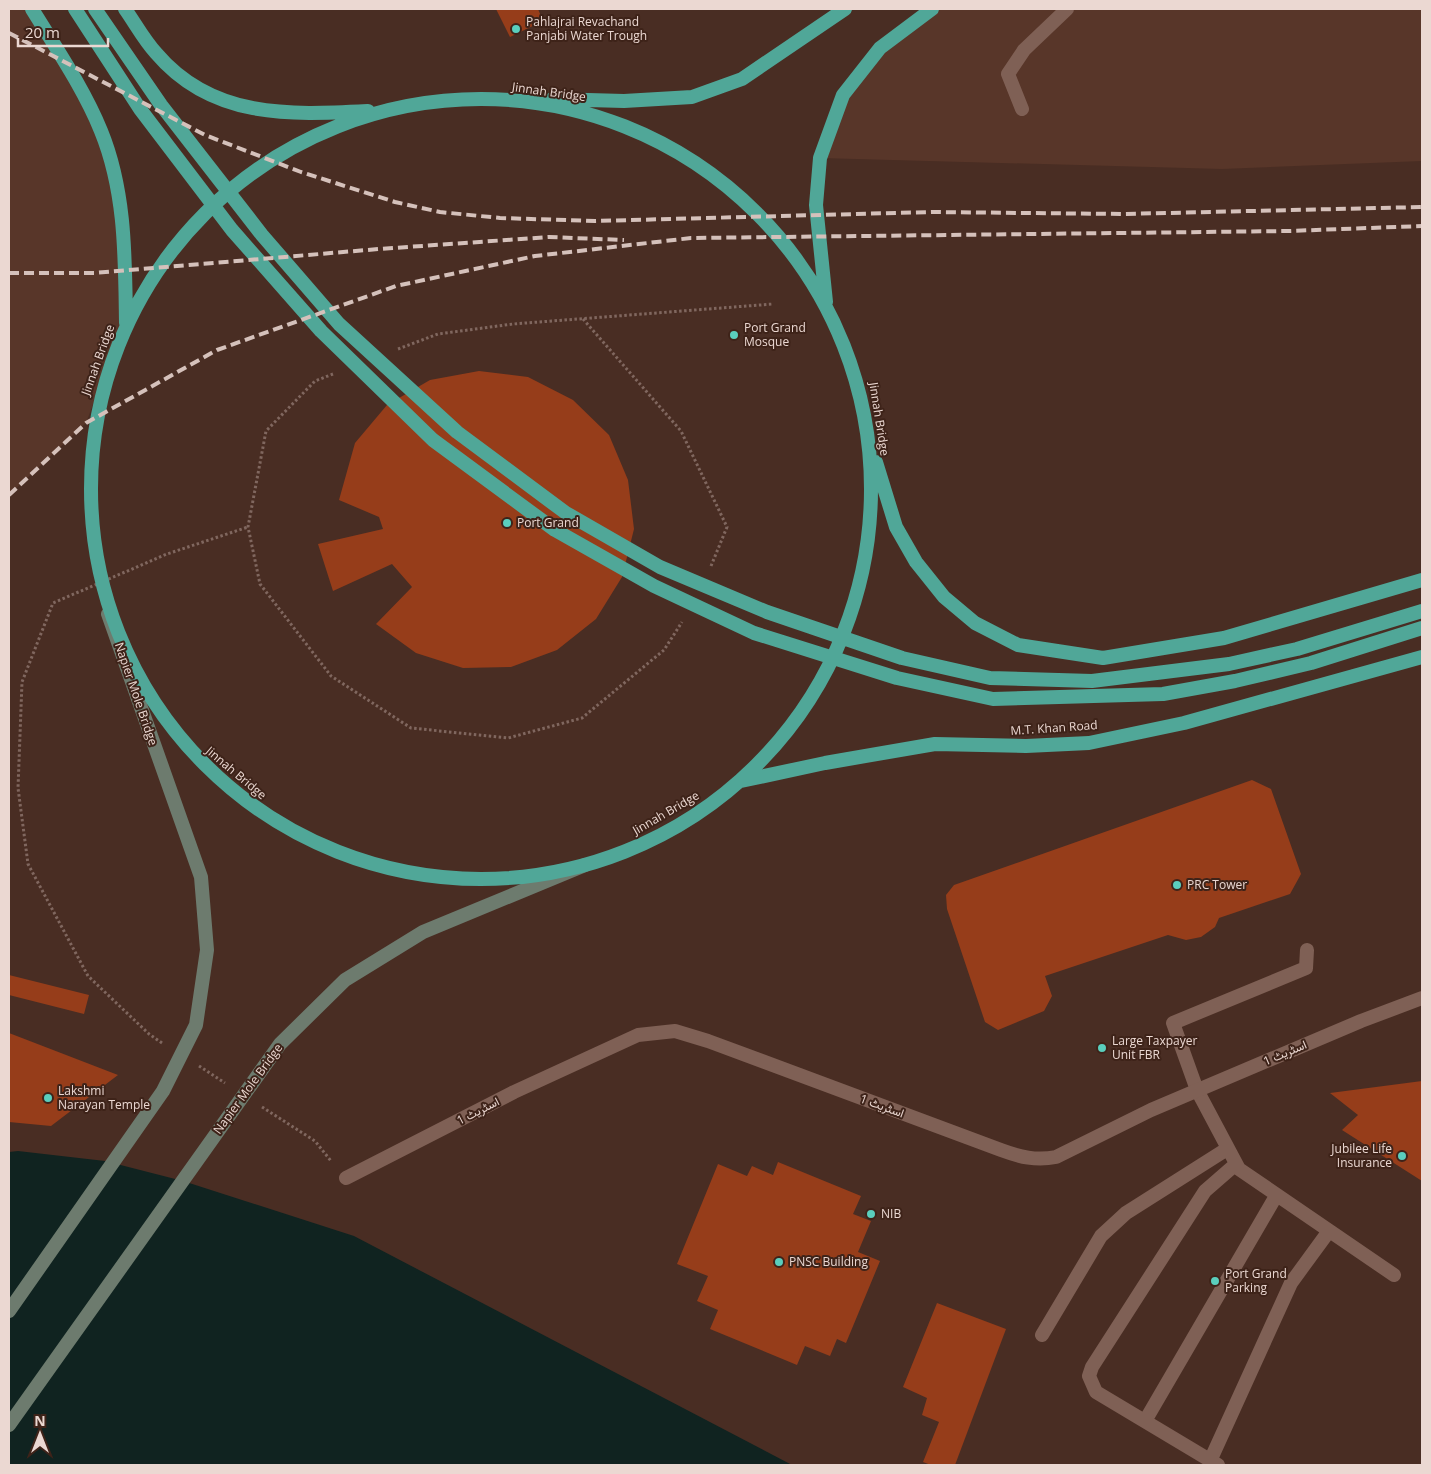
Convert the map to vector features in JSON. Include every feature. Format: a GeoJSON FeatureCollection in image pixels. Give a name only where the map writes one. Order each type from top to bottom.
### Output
{"type":"FeatureCollection","features":[{"type":"Feature","properties":{"kind":"highway"},"geometry":{"type":"LineString","coordinates":[[32,9],[67,67],[101,132],[117,190],[125,240],[126,324]]}},
{"type":"Feature","properties":{"kind":"highway"},"geometry":{"type":"LineString","coordinates":[[75,9],[140,109],[232,230],[321,331],[432,440],[555,530],[654,586],[754,633],[897,678],[993,698],[1163,694],[1235,681],[1311,663],[1422,628]]}},
{"type":"Feature","properties":{"kind":"highway"},"geometry":{"type":"LineString","coordinates":[[95,9],[167,113],[262,235],[340,324],[464,438],[566,513],[660,567],[767,612],[893,655],[990,678],[1092,681],[1229,664],[1297,648],[1422,611]]}},
{"type":"Feature","properties":{"kind":"highway"},"geometry":{"type":"LineString","coordinates":[[125,9],[156,53],[191,85],[224,102],[266,111],[307,114],[378,111]]}},
{"type":"Feature","properties":{"kind":"highway"},"geometry":{"type":"LineString","coordinates":[[482,97],[624,101],[692,97],[742,79],[845,9]]}},
{"type":"Feature","properties":{"kind":"highway"},"geometry":{"type":"LineString","coordinates":[[826,303],[816,205],[820,158],[843,95],[880,48],[932,9]]}},
{"type":"Feature","properties":{"kind":"highway","name":"Jinnah Bridge"},"geometry":{"type":"LineString","coordinates":[[482,97],[586,112],[682,153],[765,218],[826,303],[848,349],[863,397],[871,447],[872,522],[856,603],[832,664],[792,727],[741,782],[693,817],[641,846],[585,866],[501,879],[416,874],[334,852],[260,812],[195,758],[143,690],[108,614],[90,542],[88,468],[99,394],[126,324],[185,229],[273,156],[378,111],[482,97]]}},
{"type":"Feature","properties":{"kind":"highway"},"geometry":{"type":"LineString","coordinates":[[871,447],[896,527],[916,562],[944,596],[975,622],[1018,645],[1103,658],[1224,638],[1422,580]]}},
{"type":"Feature","properties":{"kind":"highway","name":"M.T. Khan Road"},"geometry":{"type":"LineString","coordinates":[[741,782],[825,763],[935,744],[1026,746],[1089,743],[1184,723],[1422,657]]}},
{"type":"Feature","properties":{"kind":"main road","name":"Napier Mole Bridge"},"geometry":{"type":"LineString","coordinates":[[9,1311],[163,1091],[196,1025],[207,950],[201,877],[108,614]]}},
{"type":"Feature","properties":{"kind":"main road","name":"Napier Mole Bridge"},"geometry":{"type":"LineString","coordinates":[[9,1425],[280,1044],[344,980],[423,932],[585,866]]}},
{"type":"Feature","properties":{"kind":"street"},"geometry":{"type":"LineString","coordinates":[[1022,109],[1008,74],[1024,50],[1067,9]]}},
{"type":"Feature","properties":{"kind":"street"},"geometry":{"type":"LineString","coordinates":[[1307,950],[1306,968],[1173,1023],[1197,1090],[1236,1164],[1252,1180],[1394,1275]]}},
{"type":"Feature","properties":{"kind":"street","name":"اسٹریٹ 1"},"geometry":{"type":"LineString","coordinates":[[346,1178],[514,1092],[638,1035],[675,1031],[708,1041],[1001,1150],[1031,1159],[1056,1157],[1151,1110],[1197,1090],[1361,1021],[1422,998]]}},
{"type":"Feature","properties":{"kind":"street"},"geometry":{"type":"LineString","coordinates":[[1042,1335],[1101,1236],[1126,1213],[1227,1149]]}},
{"type":"Feature","properties":{"kind":"street"},"geometry":{"type":"LineString","coordinates":[[1236,1164],[1205,1191],[1092,1367],[1089,1376],[1096,1392],[1214,1463],[1291,1283],[1329,1231]]}},
{"type":"Feature","properties":{"kind":"street"},"geometry":{"type":"LineString","coordinates":[[1145,1421],[1276,1196]]}},
{"type":"Feature","properties":{"kind":"path"},"geometry":{"type":"LineString","coordinates":[[166,1045],[149,1034],[88,976],[28,864],[18,788],[22,682],[53,602],[167,554],[248,527]]}},
{"type":"Feature","properties":{"kind":"path"},"geometry":{"type":"LineString","coordinates":[[190,1061],[232,1088]]}},
{"type":"Feature","properties":{"kind":"path"},"geometry":{"type":"LineString","coordinates":[[257,1104],[315,1141],[346,1178]]}},
{"type":"Feature","properties":{"kind":"shaded area"},"geometry":{"type":"Polygon","coordinates":[[[9,9],[31,9],[101,132],[117,190],[123,325],[86,423],[9,495],[9,9]]]}},
{"type":"Feature","properties":{"kind":"shaded area"},"geometry":{"type":"Polygon","coordinates":[[[933,9],[1422,9],[1422,161],[1222,169],[820,158],[843,95],[880,48],[933,9]]]}},
{"type":"Feature","properties":{"kind":"water"},"geometry":{"type":"Polygon","coordinates":[[[18,1151],[105,1161],[183,1181],[354,1236],[792,1465],[9,1465],[9,1152],[18,1151]]]}},
{"type":"Feature","properties":{"kind":"building","name":"Pahlajrai Revachand Panjabi Water Trough"},"geometry":{"type":"Polygon","coordinates":[[[496,9],[538,9],[543,21],[510,37],[496,9]]]}},
{"type":"Feature","properties":{"kind":"building","name":"Port Grand"},"geometry":{"type":"Polygon","coordinates":[[[479,371],[528,377],[573,400],[609,435],[628,480],[634,529],[622,577],[596,619],[557,650],[511,667],[463,668],[416,653],[376,624],[412,587],[392,564],[333,591],[318,544],[383,529],[379,517],[339,500],[355,443],[387,405],[430,380],[479,371]]]}},
{"type":"Feature","properties":{"kind":"building"},"geometry":{"type":"Polygon","coordinates":[[[1252,780],[1271,789],[1301,874],[1290,894],[1219,918],[1215,927],[1201,937],[1186,940],[1168,935],[1045,976],[1052,996],[1044,1011],[998,1030],[985,1022],[947,909],[946,895],[954,885],[1252,780]]]}},
{"type":"Feature","properties":{"kind":"building"},"geometry":{"type":"Polygon","coordinates":[[[9,975],[89,995],[84,1014],[9,995],[9,975]]]}},
{"type":"Feature","properties":{"kind":"building","name":"Lakshmi Narayan Temple"},"geometry":{"type":"Polygon","coordinates":[[[9,1033],[118,1075],[51,1126],[9,1122],[9,1033]]]}},
{"type":"Feature","properties":{"kind":"building","name":"Jubilee Life Insurance"},"geometry":{"type":"Polygon","coordinates":[[[1422,1081],[1422,1181],[1342,1130],[1358,1115],[1330,1093],[1422,1081]]]}},
{"type":"Feature","properties":{"kind":"building","name":"PNSC Building"},"geometry":{"type":"Polygon","coordinates":[[[778,1162],[861,1196],[853,1214],[871,1221],[858,1252],[880,1261],[846,1343],[837,1339],[830,1356],[805,1346],[797,1365],[710,1329],[718,1310],[697,1301],[708,1276],[677,1264],[718,1164],[747,1176],[752,1166],[773,1175],[778,1162]]]}},
{"type":"Feature","properties":{"kind":"building"},"geometry":{"type":"Polygon","coordinates":[[[937,1303],[1006,1329],[955,1465],[931,1465],[923,1462],[939,1422],[922,1415],[927,1398],[903,1387],[937,1303]]]}},
{"type":"Feature","properties":{"kind":"railway"},"geometry":{"type":"LineString","coordinates":[[9,33],[205,135],[301,172],[395,202],[440,212],[500,218],[595,221],[931,212],[1123,214],[1422,207]]}},
{"type":"Feature","properties":{"kind":"railway"},"geometry":{"type":"LineString","coordinates":[[9,495],[86,423],[217,350],[396,286],[535,256],[691,238],[1289,231],[1422,226]]}},
{"type":"Feature","properties":{"kind":"railway"},"geometry":{"type":"LineString","coordinates":[[9,273],[94,273],[549,237],[624,240]]}},
{"type":"Feature","properties":{"kind":"place","name":"Pahlajrai Revachand Panjabi Water Trough"},"geometry":{"type":"Point","coordinates":[516,29]}},
{"type":"Feature","properties":{"kind":"place","name":"Port Grand Mosque"},"geometry":{"type":"Point","coordinates":[734,335]}},
{"type":"Feature","properties":{"kind":"place","name":"Port Grand"},"geometry":{"type":"Point","coordinates":[507,523]}},
{"type":"Feature","properties":{"kind":"place","name":"PRC Tower"},"geometry":{"type":"Point","coordinates":[1177,885]}},
{"type":"Feature","properties":{"kind":"place","name":"Large Taxpayer Unit FBR"},"geometry":{"type":"Point","coordinates":[1102,1048]}},
{"type":"Feature","properties":{"kind":"place","name":"Lakshmi Narayan Temple"},"geometry":{"type":"Point","coordinates":[48,1098]}},
{"type":"Feature","properties":{"kind":"place","name":"Jubilee Life Insurance"},"geometry":{"type":"Point","coordinates":[1402,1156]}},
{"type":"Feature","properties":{"kind":"place","name":"NIB"},"geometry":{"type":"Point","coordinates":[871,1214]}},
{"type":"Feature","properties":{"kind":"place","name":"PNSC Building"},"geometry":{"type":"Point","coordinates":[779,1262]}},
{"type":"Feature","properties":{"kind":"place","name":"Port Grand Parking"},"geometry":{"type":"Point","coordinates":[1215,1281]}}]}
